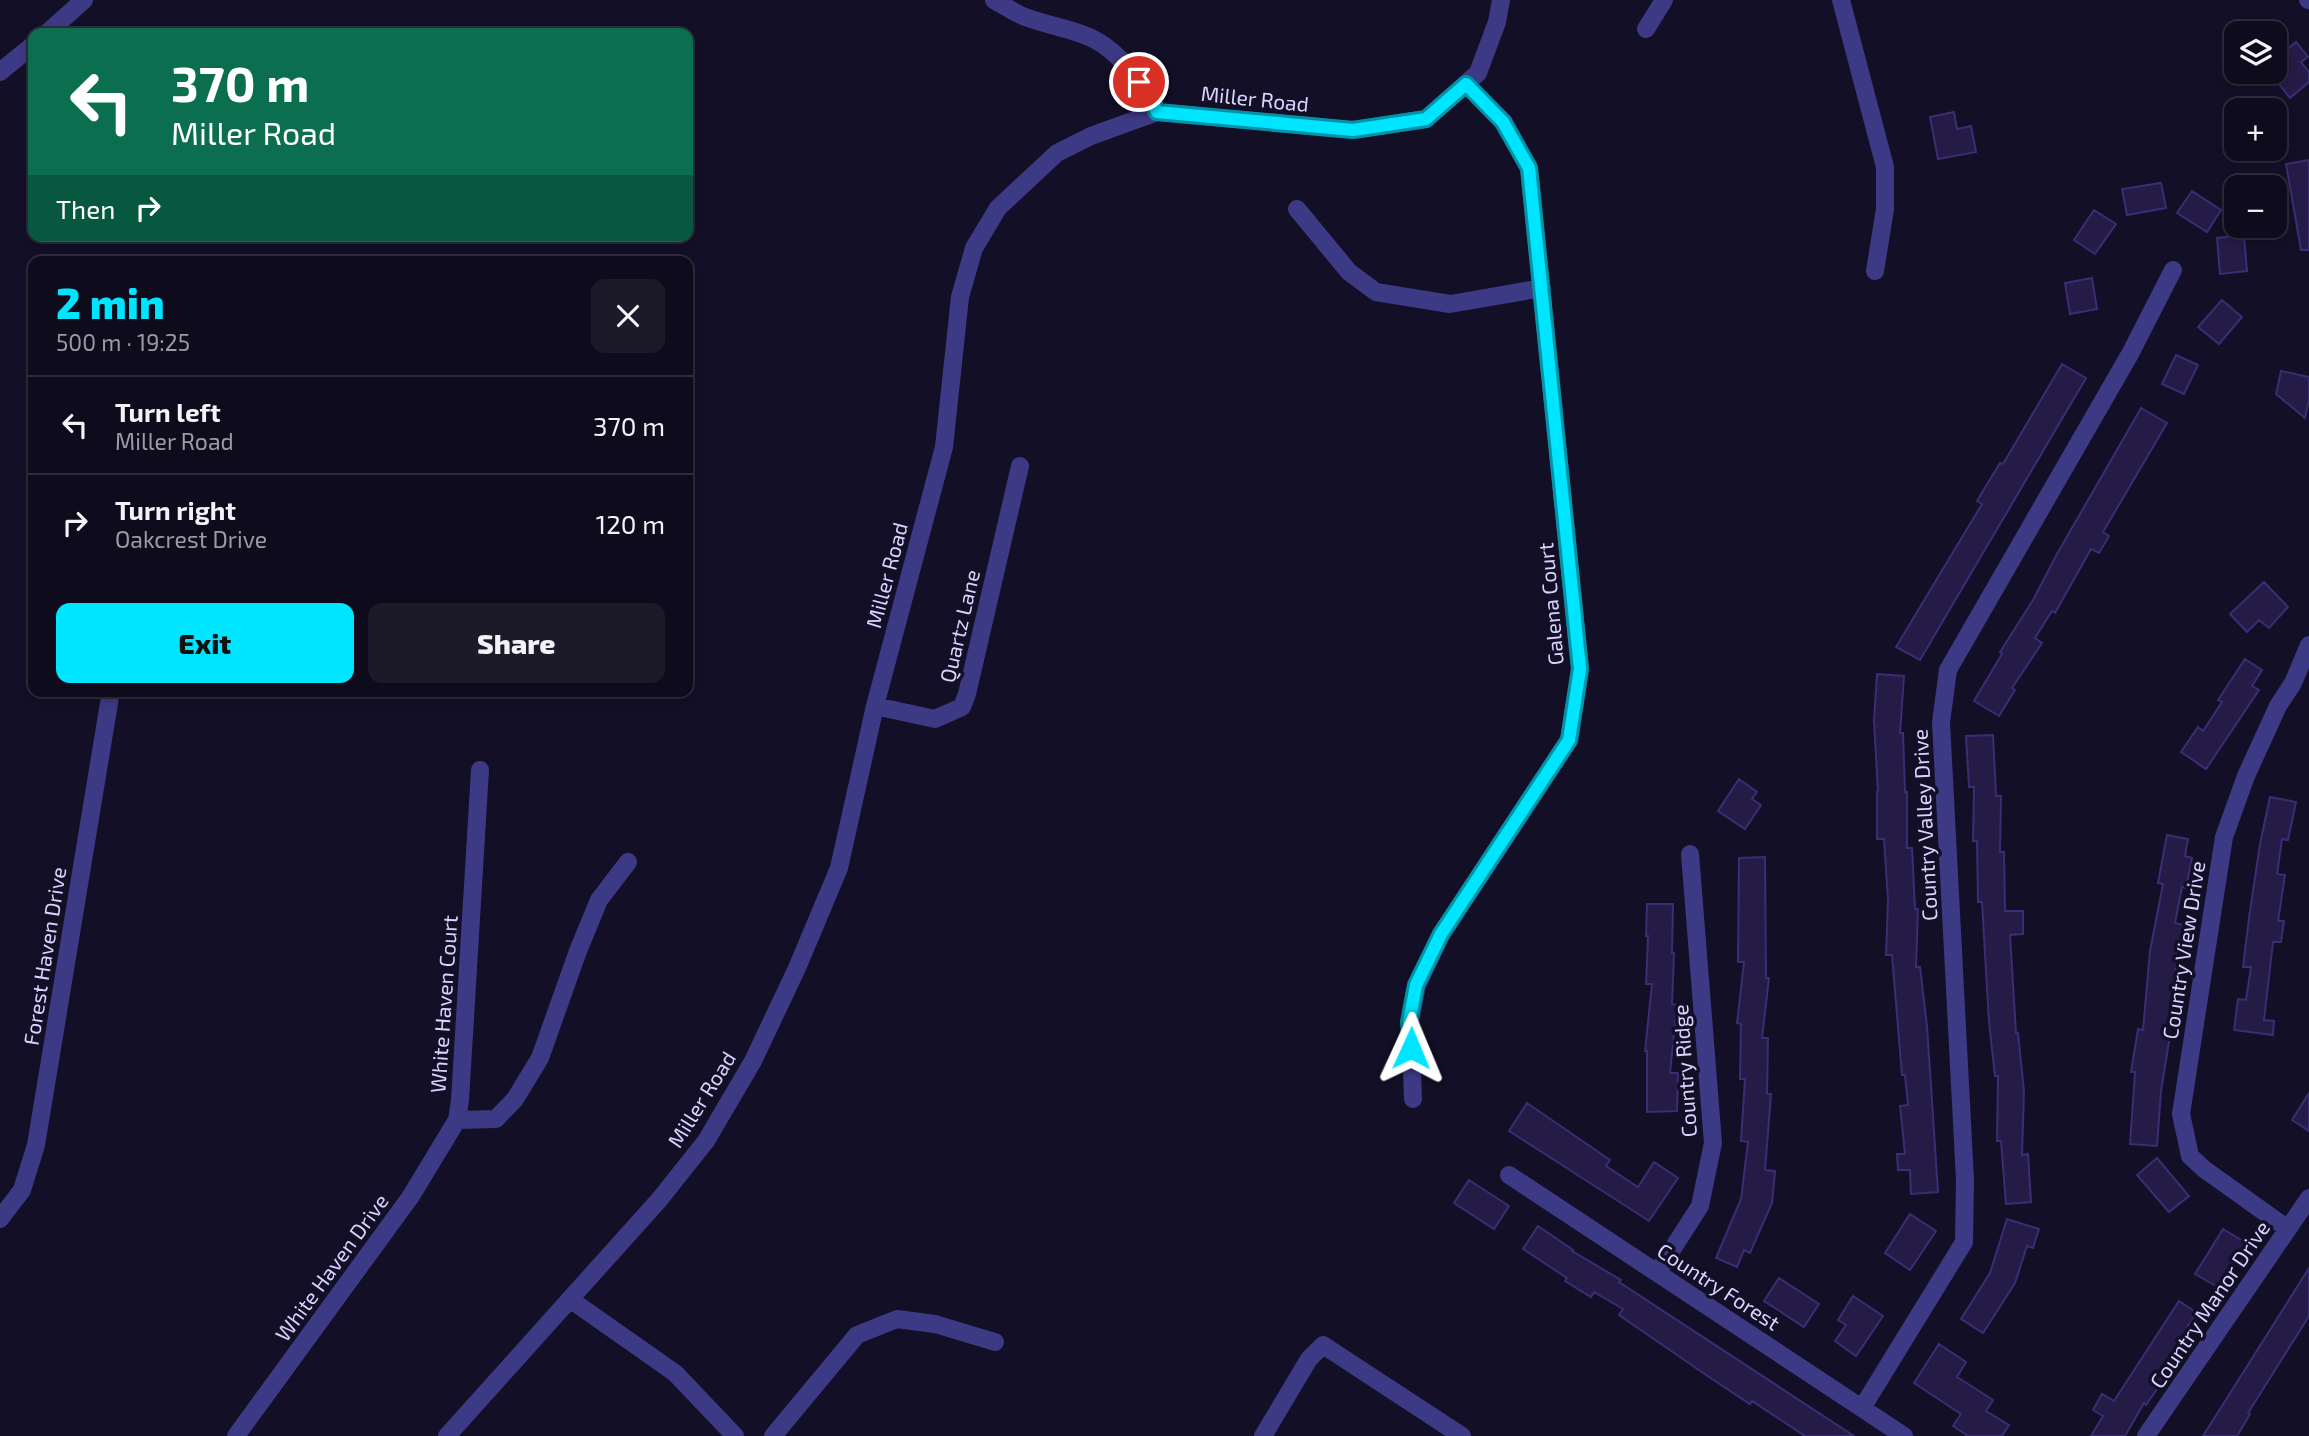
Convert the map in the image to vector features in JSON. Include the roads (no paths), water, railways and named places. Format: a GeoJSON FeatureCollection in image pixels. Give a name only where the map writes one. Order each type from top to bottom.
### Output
{"type":"FeatureCollection","features":[{"type":"Feature","properties":{"kind":"street"},"geometry":{"type":"LineString","coordinates":[[53,28],[84,0]]}},
{"type":"Feature","properties":{"kind":"street"},"geometry":{"type":"LineString","coordinates":[[994,0],[1025,17],[1077,31],[1101,43],[1115,53],[1150,95],[1157,112]]}},
{"type":"Feature","properties":{"kind":"street","name":"Miller Road"},"geometry":{"type":"LineString","coordinates":[[447,1436],[659,1200],[706,1141],[753,1061],[797,968],[839,868],[875,706],[944,447],[960,297],[974,248],[998,208],[1057,153],[1091,136],[1157,112],[1353,130],[1426,119],[1478,73],[1497,22],[1501,0]]}},
{"type":"Feature","properties":{"kind":"street"},"geometry":{"type":"LineString","coordinates":[[1646,29],[1664,0]]}},
{"type":"Feature","properties":{"kind":"street"},"geometry":{"type":"LineString","coordinates":[[1841,0],[1885,167],[1885,209],[1875,271]]}},
{"type":"Feature","properties":{"kind":"street"},"geometry":{"type":"LineString","coordinates":[[0,72],[28,49]]}},
{"type":"Feature","properties":{"kind":"street","name":"Galena Court"},"geometry":{"type":"LineString","coordinates":[[1413,1099],[1409,1022],[1416,985],[1441,934],[1569,740],[1580,669],[1529,168],[1503,122],[1466,84]]}},
{"type":"Feature","properties":{"kind":"street"},"geometry":{"type":"LineString","coordinates":[[1297,209],[1349,272],[1376,292],[1450,304],[1542,288]]}},
{"type":"Feature","properties":{"kind":"street","name":"Country Valley Drive"},"geometry":{"type":"LineString","coordinates":[[1862,1408],[1964,1242],[1965,1180],[1941,722],[1948,670],[2130,354],[2173,270]]}},
{"type":"Feature","properties":{"kind":"street","name":"Quartz Lane"},"geometry":{"type":"LineString","coordinates":[[875,706],[935,719],[962,707],[1020,466]]}},
{"type":"Feature","properties":{"kind":"street","name":"Country View Drive"},"geometry":{"type":"LineString","coordinates":[[2288,1229],[2190,1156],[2180,1114],[2224,837],[2246,776],[2278,706],[2294,683],[2309,645]]}},
{"type":"Feature","properties":{"kind":"street","name":"Forest Haven Drive"},"geometry":{"type":"LineString","coordinates":[[0,1219],[22,1190],[36,1145],[110,697]]}},
{"type":"Feature","properties":{"kind":"street","name":"White Haven Court"},"geometry":{"type":"LineString","coordinates":[[480,770],[457,1120],[496,1119],[514,1099],[540,1058],[599,900],[628,862]]}},
{"type":"Feature","properties":{"kind":"street","name":"Country Ridge"},"geometry":{"type":"LineString","coordinates":[[1657,1273],[1700,1206],[1713,1143],[1690,854]]}},
{"type":"Feature","properties":{"kind":"street","name":"White Haven Drive"},"geometry":{"type":"LineString","coordinates":[[236,1436],[411,1196],[457,1120]]}},
{"type":"Feature","properties":{"kind":"street","name":"Country Forest"},"geometry":{"type":"LineString","coordinates":[[1509,1175],[1905,1436]]}},
{"type":"Feature","properties":{"kind":"street","name":"Country Manor Drive"},"geometry":{"type":"LineString","coordinates":[[2146,1436],[2309,1198]]}},
{"type":"Feature","properties":{"kind":"street"},"geometry":{"type":"LineString","coordinates":[[571,1300],[675,1373],[735,1436]]}},
{"type":"Feature","properties":{"kind":"street"},"geometry":{"type":"LineString","coordinates":[[773,1436],[857,1335],[897,1319],[935,1324],[995,1342]]}},
{"type":"Feature","properties":{"kind":"street"},"geometry":{"type":"LineString","coordinates":[[1263,1436],[1309,1359],[1323,1345],[1462,1436]]}}]}
